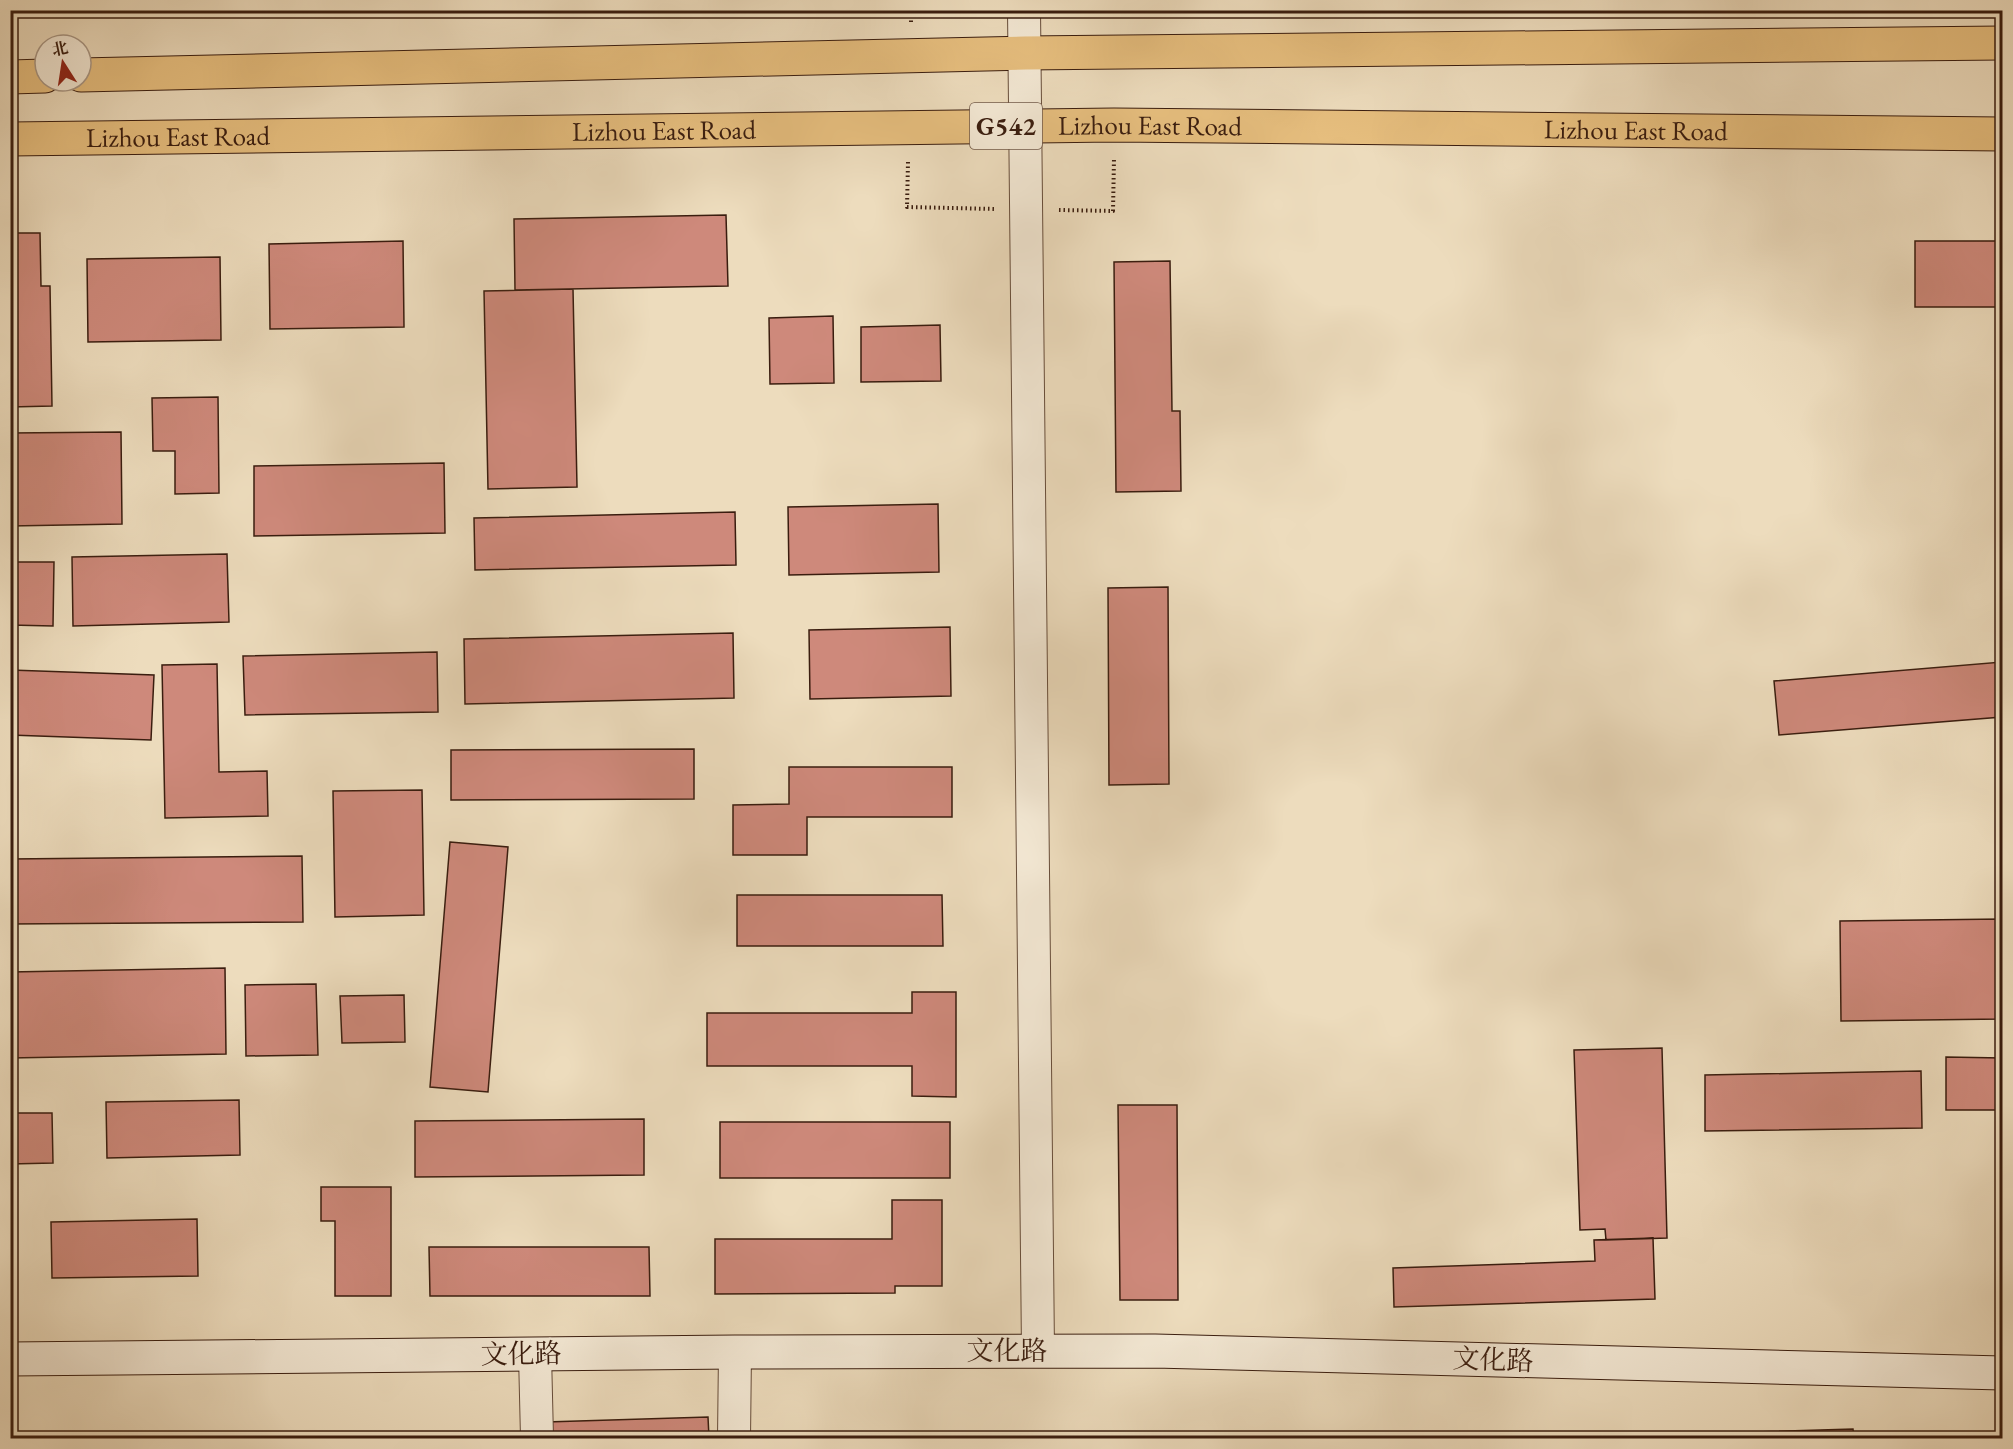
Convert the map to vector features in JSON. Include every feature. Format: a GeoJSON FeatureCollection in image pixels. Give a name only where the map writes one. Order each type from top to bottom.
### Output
{"type":"FeatureCollection","features":[{"type":"Feature","properties":{"kind":"highway"},"geometry":{"type":"LineString","coordinates":[[93,75],[1025,52],[2002,43]]}},
{"type":"Feature","properties":{"kind":"highway"},"geometry":{"type":"LineString","coordinates":[[10,77],[33,76]]}},
{"type":"Feature","properties":{"kind":"highway","name":"Lizhou East Road"},"geometry":{"type":"LineString","coordinates":[[10,139],[1114,125],[2002,134]]}},
{"type":"Feature","properties":{"kind":"street"},"geometry":{"type":"LineString","coordinates":[[1024,10],[1038,1351]]}},
{"type":"Feature","properties":{"kind":"street","name":"文化路"},"geometry":{"type":"LineString","coordinates":[[10,1359],[735,1352],[1155,1351],[2002,1373]]}},
{"type":"Feature","properties":{"kind":"street"},"geometry":{"type":"LineString","coordinates":[[734,1438],[735,1352]]}},
{"type":"Feature","properties":{"kind":"street"},"geometry":{"type":"LineString","coordinates":[[535,1354],[537,1438]]}},
{"type":"Feature","properties":{"kind":"building"},"geometry":{"type":"Polygon","coordinates":[[[726,215],[728,286],[515,290],[514,219],[726,215]]]}},
{"type":"Feature","properties":{"kind":"building"},"geometry":{"type":"Polygon","coordinates":[[[10,233],[40,233],[41,286],[50,286],[52,406],[10,407],[10,233]]]}},
{"type":"Feature","properties":{"kind":"building"},"geometry":{"type":"Polygon","coordinates":[[[403,241],[404,327],[270,329],[269,244],[403,241]]]}},
{"type":"Feature","properties":{"kind":"building"},"geometry":{"type":"Polygon","coordinates":[[[1915,241],[2002,241],[2002,307],[1915,307],[1915,241]]]}},
{"type":"Feature","properties":{"kind":"building"},"geometry":{"type":"Polygon","coordinates":[[[220,257],[221,340],[88,342],[87,259],[220,257]]]}},
{"type":"Feature","properties":{"kind":"building"},"geometry":{"type":"Polygon","coordinates":[[[1170,261],[1172,411],[1180,411],[1181,491],[1116,492],[1114,262],[1170,261]]]}},
{"type":"Feature","properties":{"kind":"building"},"geometry":{"type":"Polygon","coordinates":[[[573,289],[577,487],[488,489],[484,291],[573,289]]]}},
{"type":"Feature","properties":{"kind":"building"},"geometry":{"type":"Polygon","coordinates":[[[833,316],[834,383],[770,384],[769,318],[833,316]]]}},
{"type":"Feature","properties":{"kind":"building"},"geometry":{"type":"Polygon","coordinates":[[[940,325],[941,381],[861,382],[861,327],[940,325]]]}},
{"type":"Feature","properties":{"kind":"building"},"geometry":{"type":"Polygon","coordinates":[[[218,397],[219,493],[175,494],[175,451],[153,451],[152,398],[218,397]]]}},
{"type":"Feature","properties":{"kind":"building"},"geometry":{"type":"Polygon","coordinates":[[[121,432],[122,524],[10,526],[10,433],[121,432]]]}},
{"type":"Feature","properties":{"kind":"building"},"geometry":{"type":"Polygon","coordinates":[[[444,463],[445,533],[254,536],[254,466],[444,463]]]}},
{"type":"Feature","properties":{"kind":"building"},"geometry":{"type":"Polygon","coordinates":[[[938,504],[939,572],[789,575],[788,507],[938,504]]]}},
{"type":"Feature","properties":{"kind":"building"},"geometry":{"type":"Polygon","coordinates":[[[735,512],[736,565],[475,570],[474,518],[735,512]]]}},
{"type":"Feature","properties":{"kind":"building"},"geometry":{"type":"Polygon","coordinates":[[[227,554],[229,622],[73,626],[72,557],[227,554]]]}},
{"type":"Feature","properties":{"kind":"building"},"geometry":{"type":"Polygon","coordinates":[[[10,562],[54,562],[53,626],[10,625],[10,562]]]}},
{"type":"Feature","properties":{"kind":"building"},"geometry":{"type":"Polygon","coordinates":[[[1168,587],[1169,784],[1109,785],[1108,588],[1168,587]]]}},
{"type":"Feature","properties":{"kind":"building"},"geometry":{"type":"Polygon","coordinates":[[[950,627],[951,696],[810,699],[809,630],[950,627]]]}},
{"type":"Feature","properties":{"kind":"building"},"geometry":{"type":"Polygon","coordinates":[[[733,633],[734,698],[465,704],[464,639],[733,633]]]}},
{"type":"Feature","properties":{"kind":"building"},"geometry":{"type":"Polygon","coordinates":[[[437,652],[438,712],[245,715],[243,656],[437,652]]]}},
{"type":"Feature","properties":{"kind":"building"},"geometry":{"type":"Polygon","coordinates":[[[2002,662],[2002,717],[1779,735],[1774,681],[2002,662]]]}},
{"type":"Feature","properties":{"kind":"building"},"geometry":{"type":"Polygon","coordinates":[[[217,664],[219,772],[267,771],[268,816],[165,818],[162,665],[217,664]]]}},
{"type":"Feature","properties":{"kind":"building"},"geometry":{"type":"Polygon","coordinates":[[[10,670],[154,675],[151,740],[10,735],[10,670]]]}},
{"type":"Feature","properties":{"kind":"building"},"geometry":{"type":"Polygon","coordinates":[[[694,749],[694,799],[451,800],[451,750],[694,749]]]}},
{"type":"Feature","properties":{"kind":"building"},"geometry":{"type":"Polygon","coordinates":[[[789,767],[952,767],[952,817],[807,817],[807,855],[733,855],[733,805],[789,804],[789,767]]]}},
{"type":"Feature","properties":{"kind":"building"},"geometry":{"type":"Polygon","coordinates":[[[422,790],[424,915],[335,917],[333,791],[422,790]]]}},
{"type":"Feature","properties":{"kind":"building"},"geometry":{"type":"Polygon","coordinates":[[[450,842],[508,847],[488,1092],[430,1087],[450,842]]]}},
{"type":"Feature","properties":{"kind":"building"},"geometry":{"type":"Polygon","coordinates":[[[302,856],[303,922],[10,924],[10,859],[302,856]]]}},
{"type":"Feature","properties":{"kind":"building"},"geometry":{"type":"Polygon","coordinates":[[[737,895],[942,895],[943,946],[737,946],[737,895]]]}},
{"type":"Feature","properties":{"kind":"building"},"geometry":{"type":"Polygon","coordinates":[[[2002,919],[2002,1019],[1841,1021],[1840,921],[2002,919]]]}},
{"type":"Feature","properties":{"kind":"building"},"geometry":{"type":"Polygon","coordinates":[[[225,968],[226,1054],[10,1058],[10,972],[225,968]]]}},
{"type":"Feature","properties":{"kind":"building"},"geometry":{"type":"Polygon","coordinates":[[[316,984],[318,1055],[246,1056],[245,985],[316,984]]]}},
{"type":"Feature","properties":{"kind":"building"},"geometry":{"type":"Polygon","coordinates":[[[912,992],[956,992],[956,1097],[912,1096],[912,1066],[707,1066],[707,1013],[912,1013],[912,992]]]}},
{"type":"Feature","properties":{"kind":"building"},"geometry":{"type":"Polygon","coordinates":[[[404,995],[405,1042],[342,1043],[340,996],[404,995]]]}},
{"type":"Feature","properties":{"kind":"building"},"geometry":{"type":"Polygon","coordinates":[[[1662,1048],[1667,1238],[1606,1240],[1605,1229],[1580,1230],[1574,1050],[1662,1048]]]}},
{"type":"Feature","properties":{"kind":"building"},"geometry":{"type":"Polygon","coordinates":[[[1946,1057],[2002,1058],[2002,1110],[1946,1110],[1946,1057]]]}},
{"type":"Feature","properties":{"kind":"building"},"geometry":{"type":"Polygon","coordinates":[[[1921,1071],[1922,1128],[1705,1131],[1705,1075],[1921,1071]]]}},
{"type":"Feature","properties":{"kind":"building"},"geometry":{"type":"Polygon","coordinates":[[[239,1100],[240,1155],[107,1158],[106,1102],[239,1100]]]}},
{"type":"Feature","properties":{"kind":"building"},"geometry":{"type":"Polygon","coordinates":[[[1118,1105],[1177,1105],[1178,1300],[1120,1300],[1118,1105]]]}},
{"type":"Feature","properties":{"kind":"building"},"geometry":{"type":"Polygon","coordinates":[[[10,1113],[52,1113],[53,1163],[10,1164],[10,1113]]]}},
{"type":"Feature","properties":{"kind":"building"},"geometry":{"type":"Polygon","coordinates":[[[644,1119],[644,1175],[415,1177],[415,1121],[644,1119]]]}},
{"type":"Feature","properties":{"kind":"building"},"geometry":{"type":"Polygon","coordinates":[[[720,1122],[950,1122],[950,1178],[720,1178],[720,1122]]]}},
{"type":"Feature","properties":{"kind":"building"},"geometry":{"type":"Polygon","coordinates":[[[321,1187],[391,1187],[391,1296],[335,1296],[335,1221],[321,1221],[321,1187]]]}},
{"type":"Feature","properties":{"kind":"building"},"geometry":{"type":"Polygon","coordinates":[[[892,1200],[942,1200],[942,1286],[895,1286],[895,1293],[715,1294],[715,1239],[892,1239],[892,1200]]]}},
{"type":"Feature","properties":{"kind":"building"},"geometry":{"type":"Polygon","coordinates":[[[197,1219],[198,1276],[52,1278],[51,1222],[197,1219]]]}},
{"type":"Feature","properties":{"kind":"building"},"geometry":{"type":"Polygon","coordinates":[[[10,1230],[12,1230],[13,1296],[10,1297],[10,1230]]]}},
{"type":"Feature","properties":{"kind":"building"},"geometry":{"type":"Polygon","coordinates":[[[1653,1238],[1655,1299],[1394,1307],[1393,1268],[1595,1261],[1594,1240],[1653,1238]]]}},
{"type":"Feature","properties":{"kind":"building"},"geometry":{"type":"Polygon","coordinates":[[[429,1247],[649,1247],[650,1296],[430,1296],[429,1247]]]}},
{"type":"Feature","properties":{"kind":"building"},"geometry":{"type":"Polygon","coordinates":[[[708,1417],[709,1438],[547,1438],[546,1422],[708,1417]]]}},
{"type":"Feature","properties":{"kind":"building"},"geometry":{"type":"Polygon","coordinates":[[[1853,1429],[1854,1438],[1552,1438],[1853,1429]]]}},
{"type":"Feature","properties":{"kind":"building"},"geometry":{"type":"Polygon","coordinates":[[[1390,1435],[1390,1438],[1287,1438],[1390,1435]]]}}]}
